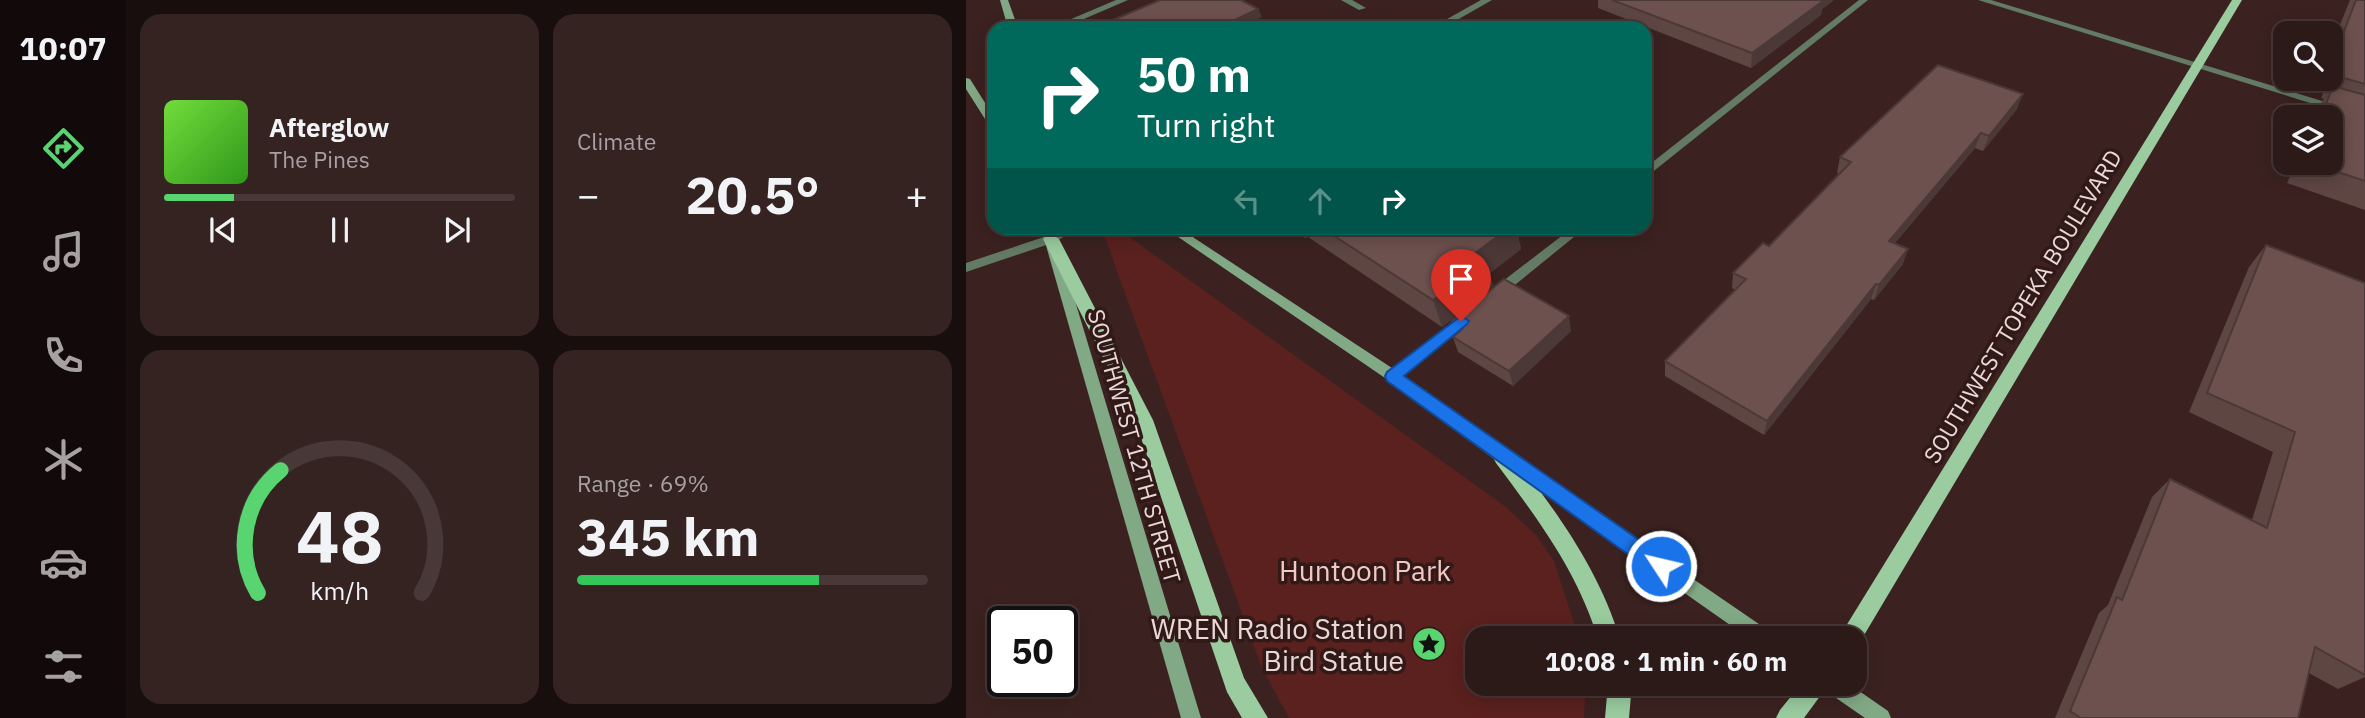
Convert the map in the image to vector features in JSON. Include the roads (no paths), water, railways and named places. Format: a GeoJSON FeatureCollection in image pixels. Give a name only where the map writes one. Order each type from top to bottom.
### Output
{"type":"FeatureCollection","features":[{"type":"Feature","properties":{"kind":"main road"},"geometry":{"type":"LineString","coordinates":[[1004,0],[1011,21]]}},
{"type":"Feature","properties":{"kind":"main road","name":"SOUTHWEST TOPEKA BOULEVARD"},"geometry":{"type":"LineString","coordinates":[[1857,626],[2236,0]]}},
{"type":"Feature","properties":{"kind":"main road"},"geometry":{"type":"LineString","coordinates":[[966,81],[987,114]]}},
{"type":"Feature","properties":{"kind":"main road"},"geometry":{"type":"LineString","coordinates":[[1050,235],[1144,420],[1235,684],[1256,718]]}},
{"type":"Feature","properties":{"kind":"main road","name":"SOUTHWEST 12TH STREET"},"geometry":{"type":"LineString","coordinates":[[1050,235],[1191,718]]}},
{"type":"Feature","properties":{"kind":"main road"},"geometry":{"type":"LineString","coordinates":[[1182,235],[1393,376],[1503,457],[1747,626]]}},
{"type":"Feature","properties":{"kind":"main road"},"geometry":{"type":"LineString","coordinates":[[1503,457],[1547,516],[1583,571],[1606,626]]}},
{"type":"Feature","properties":{"kind":"main road"},"geometry":{"type":"LineString","coordinates":[[1617,718],[1619,696]]}},
{"type":"Feature","properties":{"kind":"main road"},"geometry":{"type":"LineString","coordinates":[[1788,718],[1807,696]]}},
{"type":"Feature","properties":{"kind":"main road"},"geometry":{"type":"LineString","coordinates":[[1850,696],[1881,718]]}},
{"type":"Feature","properties":{"kind":"street"},"geometry":{"type":"LineString","coordinates":[[1072,21],[1124,0]]}},
{"type":"Feature","properties":{"kind":"street"},"geometry":{"type":"LineString","coordinates":[[1345,0],[1362,8]]}},
{"type":"Feature","properties":{"kind":"street"},"geometry":{"type":"LineString","coordinates":[[1449,21],[1488,0]]}},
{"type":"Feature","properties":{"kind":"street"},"geometry":{"type":"LineString","coordinates":[[1652,168],[1864,0]]}},
{"type":"Feature","properties":{"kind":"street"},"geometry":{"type":"LineString","coordinates":[[1982,0],[2365,117]]}},
{"type":"Feature","properties":{"kind":"street"},"geometry":{"type":"LineString","coordinates":[[966,268],[1044,235]]}},
{"type":"Feature","properties":{"kind":"street"},"geometry":{"type":"LineString","coordinates":[[1393,376],[1569,235]]}},
{"type":"Feature","properties":{"kind":"place","name":"WREN Radio Station Bird Statue"},"geometry":{"type":"Point","coordinates":[1429,644]}},
{"type":"Feature","properties":{"kind":"park label","name":"Huntoon Park"},"geometry":{"type":"Point","coordinates":[1365,570]}}]}
